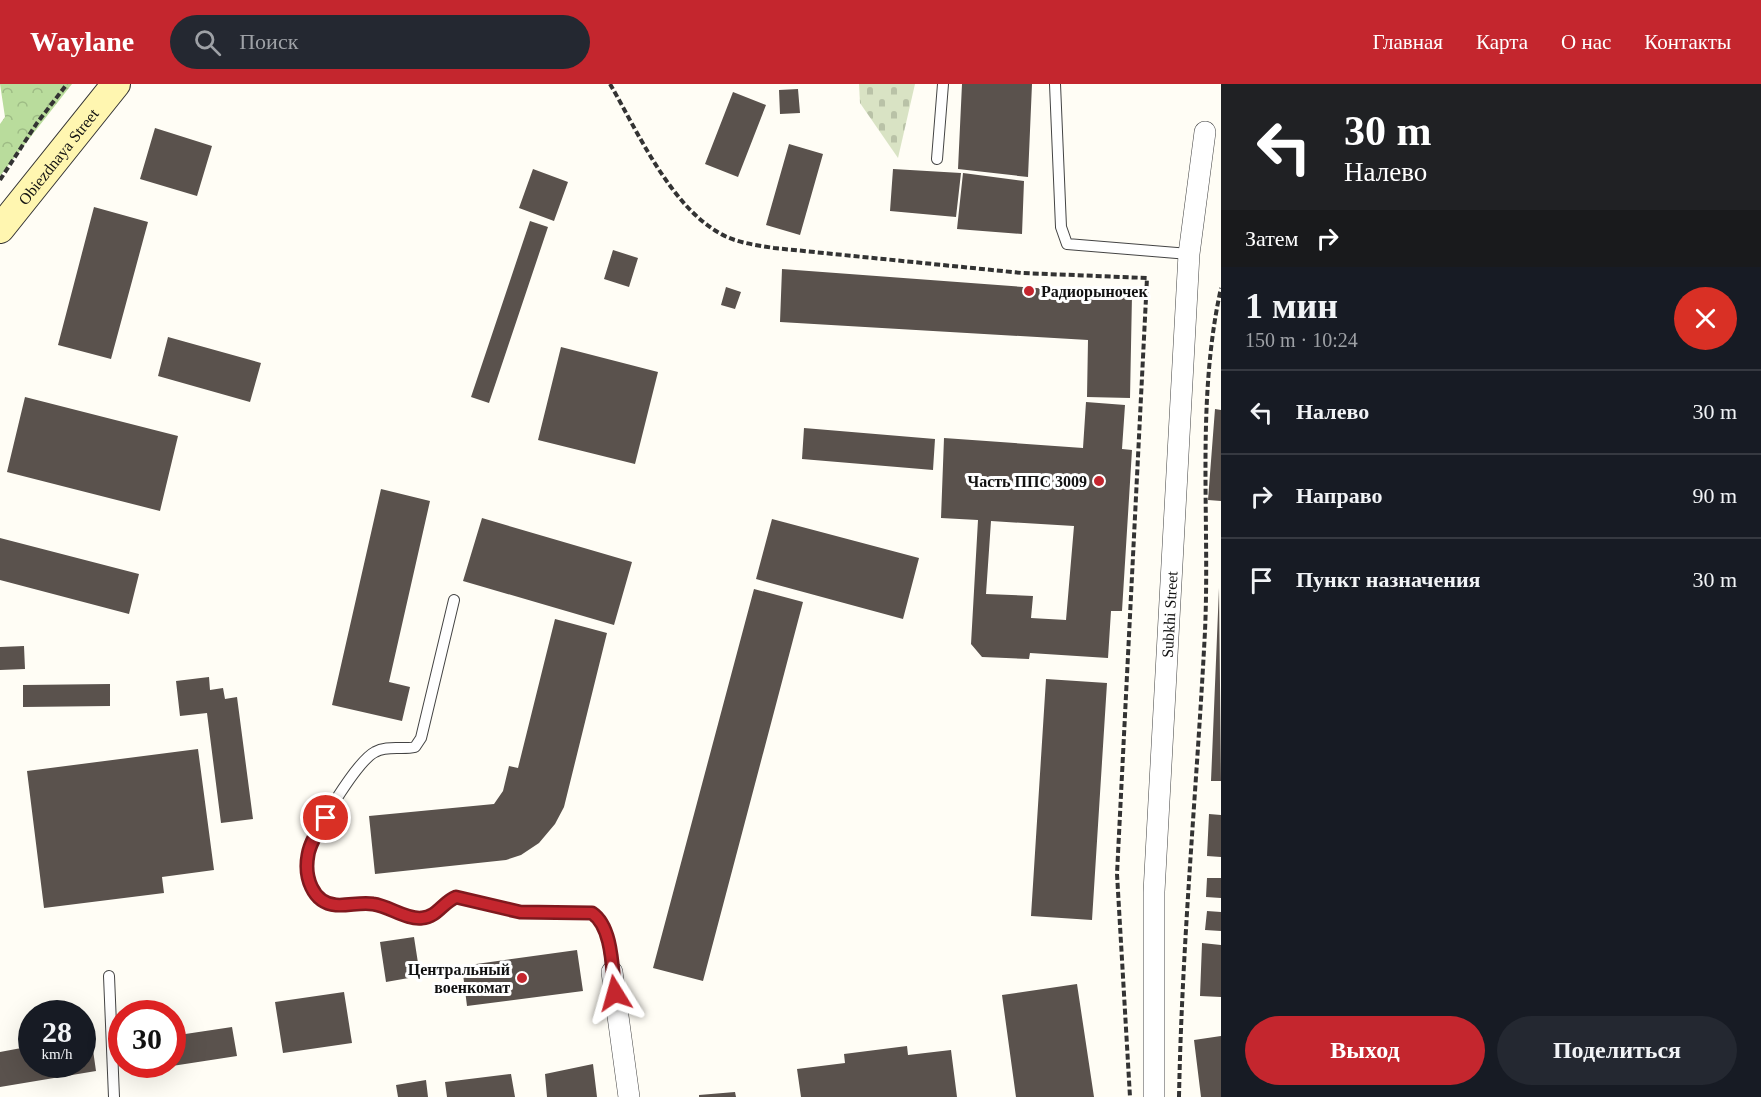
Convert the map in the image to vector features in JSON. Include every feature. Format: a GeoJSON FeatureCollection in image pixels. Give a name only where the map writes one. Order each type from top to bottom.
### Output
{"type":"FeatureCollection","features":[{"type":"Feature","properties":{"kind":"main road","name":"Obiezdnaya Street"},"geometry":{"type":"LineString","coordinates":[[0,229],[116,84]]}},
{"type":"Feature","properties":{"kind":"street","name":"Subkhi Street"},"geometry":{"type":"LineString","coordinates":[[1154,1097],[1154,892],[1189,254],[1205,132]]}},
{"type":"Feature","properties":{"kind":"street"},"geometry":{"type":"LineString","coordinates":[[612,972],[629,1097]]}},
{"type":"Feature","properties":{"kind":"lane"},"geometry":{"type":"LineString","coordinates":[[937,159],[943,84]]}},
{"type":"Feature","properties":{"kind":"lane"},"geometry":{"type":"LineString","coordinates":[[1055,84],[1061,227],[1067,244],[1189,254]]}},
{"type":"Feature","properties":{"kind":"lane"},"geometry":{"type":"LineString","coordinates":[[454,600],[421,738],[415,747],[376,751],[357,766],[308,854],[307,875],[312,890],[322,901],[334,905],[371,904],[420,919],[435,915],[456,897],[520,912],[592,913],[600,918],[605,928],[612,972]]}},
{"type":"Feature","properties":{"kind":"lane"},"geometry":{"type":"LineString","coordinates":[[109,976],[114,1097]]}},
{"type":"Feature","properties":{"kind":"path"},"geometry":{"type":"LineString","coordinates":[[0,180],[37,123],[67,84]]}},
{"type":"Feature","properties":{"kind":"path"},"geometry":{"type":"LineString","coordinates":[[610,84],[650,158],[671,186],[697,216],[719,233],[737,241],[774,248],[1010,272],[1147,278],[1117,874],[1130,1097]]}},
{"type":"Feature","properties":{"kind":"path"},"geometry":{"type":"LineString","coordinates":[[1179,1097],[1180,1016],[1205,628],[1204,439],[1221,288]]}},
{"type":"Feature","properties":{"kind":"green space"},"geometry":{"type":"Polygon","coordinates":[[[0,84],[72,84],[0,176],[0,124],[5,117],[0,84]]]}},
{"type":"Feature","properties":{"kind":"green space"},"geometry":{"type":"Polygon","coordinates":[[[859,84],[915,84],[898,158],[860,103],[859,84]]]}},
{"type":"Feature","properties":{"kind":"building"},"geometry":{"type":"Polygon","coordinates":[[[962,84],[1032,84],[1028,177],[958,169],[962,84]]]}},
{"type":"Feature","properties":{"kind":"building"},"geometry":{"type":"Polygon","coordinates":[[[798,89],[800,113],[780,114],[779,90],[798,89]]]}},
{"type":"Feature","properties":{"kind":"building"},"geometry":{"type":"Polygon","coordinates":[[[733,92],[766,105],[738,177],[705,164],[733,92]]]}},
{"type":"Feature","properties":{"kind":"building"},"geometry":{"type":"Polygon","coordinates":[[[155,128],[212,146],[197,196],[140,179],[155,128]]]}},
{"type":"Feature","properties":{"kind":"building"},"geometry":{"type":"Polygon","coordinates":[[[789,144],[823,154],[800,235],[766,225],[789,144]]]}},
{"type":"Feature","properties":{"kind":"building"},"geometry":{"type":"Polygon","coordinates":[[[533,169],[568,182],[554,221],[519,208],[533,169]]]}},
{"type":"Feature","properties":{"kind":"building"},"geometry":{"type":"Polygon","coordinates":[[[893,169],[961,173],[956,217],[890,211],[893,169]]]}},
{"type":"Feature","properties":{"kind":"building"},"geometry":{"type":"Polygon","coordinates":[[[963,173],[1024,181],[1022,234],[957,229],[963,173]]]}},
{"type":"Feature","properties":{"kind":"building"},"geometry":{"type":"Polygon","coordinates":[[[94,207],[148,222],[111,359],[58,345],[94,207]]]}},
{"type":"Feature","properties":{"kind":"building"},"geometry":{"type":"Polygon","coordinates":[[[530,221],[548,227],[489,403],[471,397],[530,221]]]}},
{"type":"Feature","properties":{"kind":"building"},"geometry":{"type":"Polygon","coordinates":[[[613,250],[638,258],[629,287],[604,279],[613,250]]]}},
{"type":"Feature","properties":{"kind":"building"},"geometry":{"type":"Polygon","coordinates":[[[782,269],[1132,295],[1130,398],[1087,397],[1088,340],[780,322],[782,269]]]}},
{"type":"Feature","properties":{"kind":"building"},"geometry":{"type":"Polygon","coordinates":[[[726,287],[741,292],[735,309],[721,305],[726,287]]]}},
{"type":"Feature","properties":{"kind":"building"},"geometry":{"type":"Polygon","coordinates":[[[168,337],[261,363],[250,402],[158,376],[168,337]]]}},
{"type":"Feature","properties":{"kind":"building"},"geometry":{"type":"Polygon","coordinates":[[[561,347],[658,372],[635,464],[538,440],[561,347]]]}},
{"type":"Feature","properties":{"kind":"building"},"geometry":{"type":"Polygon","coordinates":[[[25,397],[178,436],[160,511],[7,472],[25,397]]]}},
{"type":"Feature","properties":{"kind":"building"},"geometry":{"type":"Polygon","coordinates":[[[1086,402],[1125,405],[1122,449],[1132,450],[1122,611],[1111,611],[1108,658],[1030,653],[1029,659],[982,657],[971,644],[978,520],[941,518],[944,438],[1083,448],[1086,402]],[[991,521],[986,594],[1033,596],[1031,618],[1066,620],[1074,526],[991,521]]]}},
{"type":"Feature","properties":{"kind":"building"},"geometry":{"type":"Polygon","coordinates":[[[1215,409],[1221,410],[1221,501],[1208,500],[1215,409]]]}},
{"type":"Feature","properties":{"kind":"building"},"geometry":{"type":"Polygon","coordinates":[[[804,428],[935,439],[933,470],[802,459],[804,428]]]}},
{"type":"Feature","properties":{"kind":"building"},"geometry":{"type":"Polygon","coordinates":[[[381,489],[430,501],[389,682],[410,687],[402,721],[332,705],[381,489]]]}},
{"type":"Feature","properties":{"kind":"building"},"geometry":{"type":"Polygon","coordinates":[[[482,518],[632,562],[614,625],[463,581],[482,518]]]}},
{"type":"Feature","properties":{"kind":"building"},"geometry":{"type":"Polygon","coordinates":[[[772,519],[919,558],[903,619],[756,579],[772,519]]]}},
{"type":"Feature","properties":{"kind":"building"},"geometry":{"type":"Polygon","coordinates":[[[0,538],[139,574],[129,614],[0,580],[0,538]]]}},
{"type":"Feature","properties":{"kind":"building"},"geometry":{"type":"Polygon","coordinates":[[[1219,588],[1221,781],[1211,781],[1219,588]]]}},
{"type":"Feature","properties":{"kind":"building"},"geometry":{"type":"Polygon","coordinates":[[[754,589],[803,602],[703,981],[653,968],[754,589]]]}},
{"type":"Feature","properties":{"kind":"building"},"geometry":{"type":"Polygon","coordinates":[[[555,619],[607,633],[564,807],[555,824],[539,843],[521,855],[506,860],[375,874],[369,816],[494,804],[503,791],[509,766],[518,768],[555,619]]]}},
{"type":"Feature","properties":{"kind":"building"},"geometry":{"type":"Polygon","coordinates":[[[24,646],[25,669],[0,670],[0,647],[24,646]]]}},
{"type":"Feature","properties":{"kind":"building"},"geometry":{"type":"Polygon","coordinates":[[[209,677],[210,690],[223,688],[225,699],[237,697],[253,819],[221,823],[207,713],[180,716],[176,681],[209,677]]]}},
{"type":"Feature","properties":{"kind":"building"},"geometry":{"type":"Polygon","coordinates":[[[1046,679],[1107,683],[1092,920],[1031,916],[1046,679]]]}},
{"type":"Feature","properties":{"kind":"building"},"geometry":{"type":"Polygon","coordinates":[[[110,684],[110,706],[23,707],[23,685],[110,684]]]}},
{"type":"Feature","properties":{"kind":"building"},"geometry":{"type":"Polygon","coordinates":[[[198,749],[214,870],[162,877],[164,893],[44,908],[27,771],[198,749]]]}},
{"type":"Feature","properties":{"kind":"building"},"geometry":{"type":"Polygon","coordinates":[[[1209,814],[1221,815],[1221,857],[1207,856],[1209,814]]]}},
{"type":"Feature","properties":{"kind":"building"},"geometry":{"type":"Polygon","coordinates":[[[1207,878],[1221,878],[1221,898],[1206,897],[1207,878]]]}},
{"type":"Feature","properties":{"kind":"building"},"geometry":{"type":"Polygon","coordinates":[[[1207,911],[1221,912],[1221,931],[1205,930],[1207,911]]]}},
{"type":"Feature","properties":{"kind":"building"},"geometry":{"type":"Polygon","coordinates":[[[414,937],[420,976],[386,982],[380,942],[414,937]]]}},
{"type":"Feature","properties":{"kind":"building"},"geometry":{"type":"Polygon","coordinates":[[[1202,943],[1221,945],[1221,997],[1200,996],[1202,943]]]}},
{"type":"Feature","properties":{"kind":"building","name":"Центральный военкомат"},"geometry":{"type":"Polygon","coordinates":[[[577,950],[583,991],[467,1006],[462,966],[577,950]]]}},
{"type":"Feature","properties":{"kind":"building"},"geometry":{"type":"Polygon","coordinates":[[[1077,984],[1094,1097],[1016,1097],[1002,995],[1077,984]]]}},
{"type":"Feature","properties":{"kind":"building"},"geometry":{"type":"Polygon","coordinates":[[[344,992],[352,1043],[283,1053],[275,1002],[344,992]]]}},
{"type":"Feature","properties":{"kind":"building"},"geometry":{"type":"Polygon","coordinates":[[[232,1027],[237,1056],[186,1064],[186,1034],[232,1027]]]}},
{"type":"Feature","properties":{"kind":"building"},"geometry":{"type":"Polygon","coordinates":[[[1221,1036],[1221,1097],[1201,1097],[1194,1040],[1221,1036]]]}},
{"type":"Feature","properties":{"kind":"building"},"geometry":{"type":"Polygon","coordinates":[[[907,1046],[908,1055],[951,1050],[957,1097],[801,1097],[797,1069],[845,1063],[844,1054],[907,1046]]]}},
{"type":"Feature","properties":{"kind":"building"},"geometry":{"type":"Polygon","coordinates":[[[18,1049],[18,1078],[54,1078],[0,1087],[0,1052],[18,1049]]]}},
{"type":"Feature","properties":{"kind":"building"},"geometry":{"type":"Polygon","coordinates":[[[593,1064],[597,1097],[547,1097],[545,1074],[593,1064]]]}},
{"type":"Feature","properties":{"kind":"building"},"geometry":{"type":"Polygon","coordinates":[[[511,1074],[515,1097],[447,1097],[445,1082],[511,1074]]]}},
{"type":"Feature","properties":{"kind":"building"},"geometry":{"type":"Polygon","coordinates":[[[426,1080],[428,1097],[398,1097],[396,1085],[426,1080]]]}},
{"type":"Feature","properties":{"kind":"building"},"geometry":{"type":"Polygon","coordinates":[[[735,1092],[736,1097],[699,1097],[699,1095],[735,1092]]]}},
{"type":"Feature","properties":{"kind":"place","name":"Радиорыночек"},"geometry":{"type":"Point","coordinates":[1029,291]}},
{"type":"Feature","properties":{"kind":"place","name":"Часть ППС 3009"},"geometry":{"type":"Point","coordinates":[1099,481]}},
{"type":"Feature","properties":{"kind":"place","name":"Центральный военкомат"},"geometry":{"type":"Point","coordinates":[522,978]}},
{"type":"Feature","properties":{"kind":"route"},"geometry":{"type":"LineString","coordinates":[[326,818],[308,854],[307,875],[312,890],[322,901],[334,905],[371,904],[420,919],[435,915],[456,897],[520,912],[592,913],[600,918],[605,928],[615,993]]}}]}
